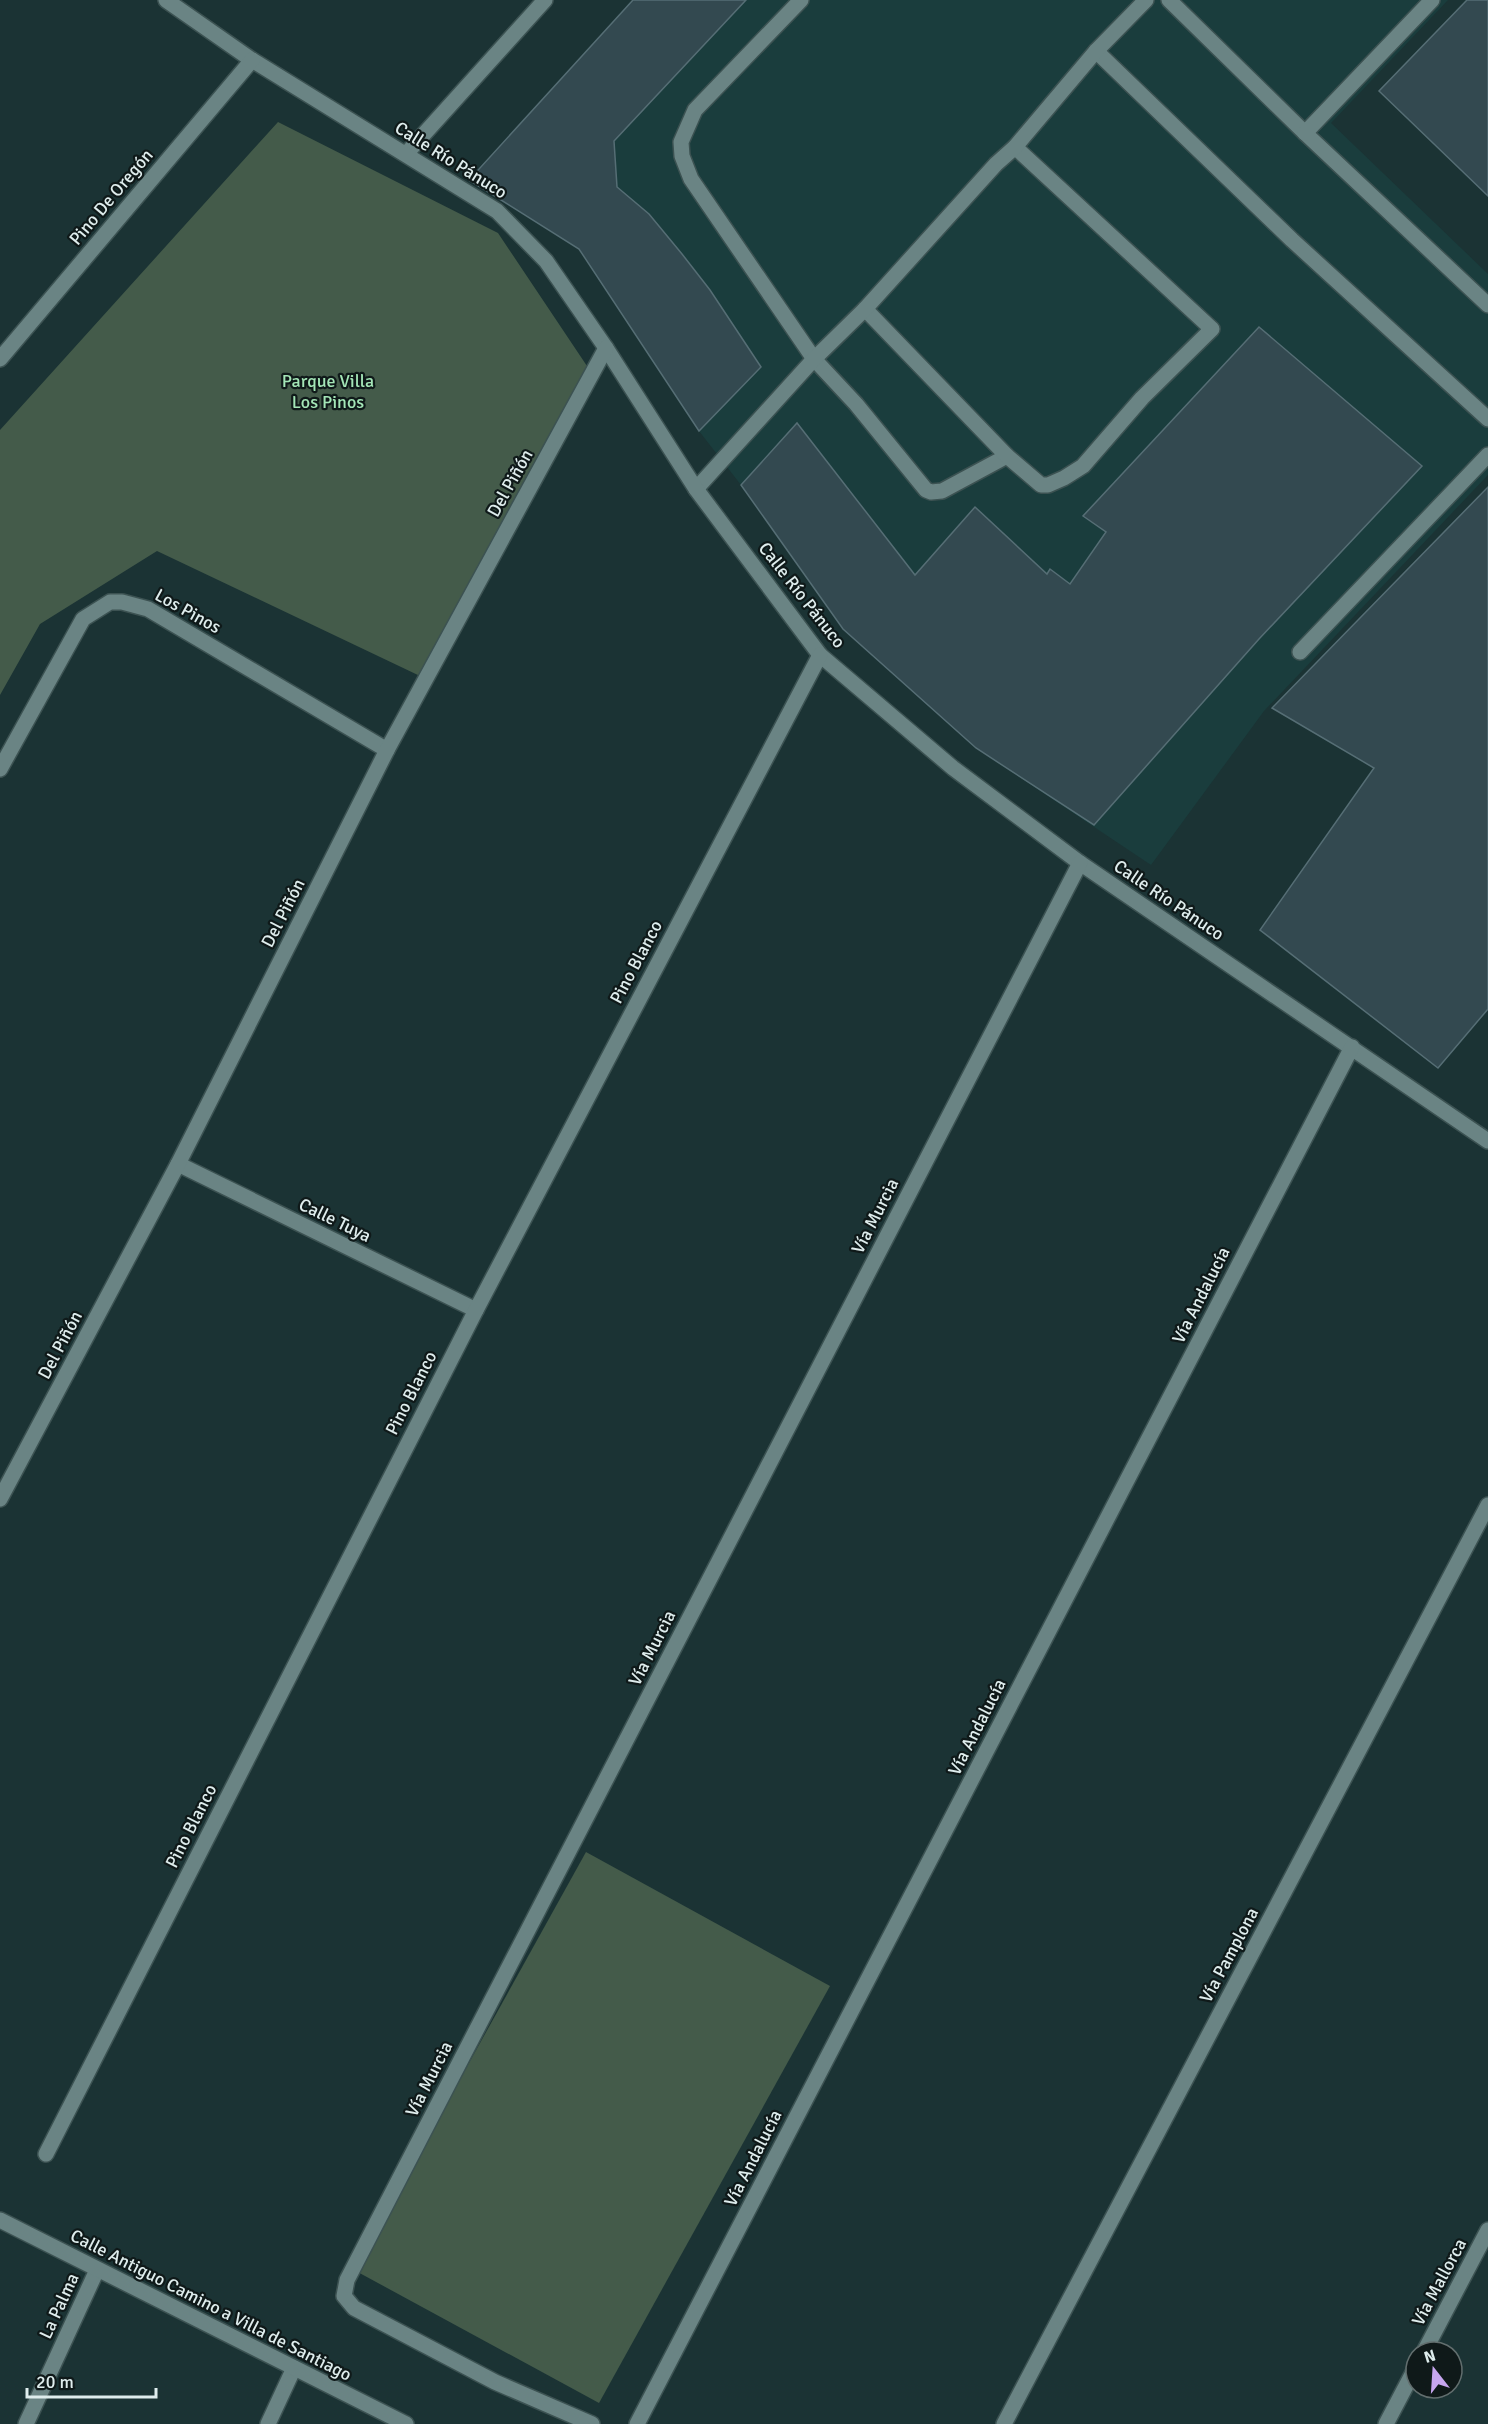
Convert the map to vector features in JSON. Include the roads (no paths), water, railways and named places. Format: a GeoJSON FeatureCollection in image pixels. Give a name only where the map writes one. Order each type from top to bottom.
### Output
{"type":"FeatureCollection","features":[{"type":"Feature","properties":{"kind":"street","name":"Calle Río Pánuco"},"geometry":{"type":"LineString","coordinates":[[166,0],[252,60],[497,211],[522,234],[546,261],[606,348],[696,489],[820,655],[953,768],[1080,863],[1488,1140]]}},
{"type":"Feature","properties":{"kind":"street"},"geometry":{"type":"LineString","coordinates":[[406,154],[545,0]]}},
{"type":"Feature","properties":{"kind":"street"},"geometry":{"type":"LineString","coordinates":[[801,0],[695,110],[681,142],[682,156],[691,179],[814,359],[856,404],[926,490],[942,492],[1007,456]]}},
{"type":"Feature","properties":{"kind":"street"},"geometry":{"type":"LineString","coordinates":[[696,489],[814,359],[865,309],[996,164],[1015,147],[1096,51],[1146,0]]}},
{"type":"Feature","properties":{"kind":"street"},"geometry":{"type":"LineString","coordinates":[[1169,0],[1305,133],[1488,305]]}},
{"type":"Feature","properties":{"kind":"street"},"geometry":{"type":"LineString","coordinates":[[1305,133],[1432,0]]}},
{"type":"Feature","properties":{"kind":"street"},"geometry":{"type":"LineString","coordinates":[[1096,51],[1292,240],[1488,419]]}},
{"type":"Feature","properties":{"kind":"street","name":"Pino De Oregón"},"geometry":{"type":"LineString","coordinates":[[0,359],[252,60]]}},
{"type":"Feature","properties":{"kind":"street"},"geometry":{"type":"LineString","coordinates":[[865,309],[1007,456],[1041,485],[1048,485],[1064,478],[1083,466],[1142,398],[1212,328],[1015,147]]}},
{"type":"Feature","properties":{"kind":"street","name":"Del Piñón"},"geometry":{"type":"LineString","coordinates":[[0,1499],[178,1164],[387,750],[606,348]]}},
{"type":"Feature","properties":{"kind":"street"},"geometry":{"type":"LineString","coordinates":[[1300,652],[1488,455]]}},
{"type":"Feature","properties":{"kind":"street","name":"Los Pinos"},"geometry":{"type":"LineString","coordinates":[[0,769],[83,619],[110,602],[122,602],[148,609],[387,750]]}},
{"type":"Feature","properties":{"kind":"street","name":"Pino Blanco"},"geometry":{"type":"LineString","coordinates":[[46,2154],[476,1310],[820,655]]}},
{"type":"Feature","properties":{"kind":"street","name":"Vía Murcia"},"geometry":{"type":"LineString","coordinates":[[592,2424],[495,2382],[354,2308],[344,2296],[347,2280],[1080,863]]}},
{"type":"Feature","properties":{"kind":"street","name":"Vía Andalucía"},"geometry":{"type":"LineString","coordinates":[[637,2424],[1352,1047]]}},
{"type":"Feature","properties":{"kind":"street","name":"Calle Tuya"},"geometry":{"type":"LineString","coordinates":[[178,1164],[476,1310]]}},
{"type":"Feature","properties":{"kind":"street","name":"Vía Pamplona"},"geometry":{"type":"LineString","coordinates":[[1004,2424],[1488,1505]]}},
{"type":"Feature","properties":{"kind":"street","name":"Calle Antiguo Camino a Villa de Santiago"},"geometry":{"type":"LineString","coordinates":[[0,2220],[405,2424]]}},
{"type":"Feature","properties":{"kind":"street","name":"Vía Mallorca"},"geometry":{"type":"LineString","coordinates":[[1430,2340],[1488,2230]]}},
{"type":"Feature","properties":{"kind":"street","name":"La Palma"},"geometry":{"type":"LineString","coordinates":[[26,2424],[97,2270]]}},
{"type":"Feature","properties":{"kind":"street"},"geometry":{"type":"LineString","coordinates":[[268,2424],[294,2368]]}},
{"type":"Feature","properties":{"kind":"street"},"geometry":{"type":"LineString","coordinates":[[1386,2424],[1404,2390]]}},
{"type":"Feature","properties":{"kind":"park label","name":"Parque Villa Los Pinos"},"geometry":{"type":"Point","coordinates":[328,391]}}]}
